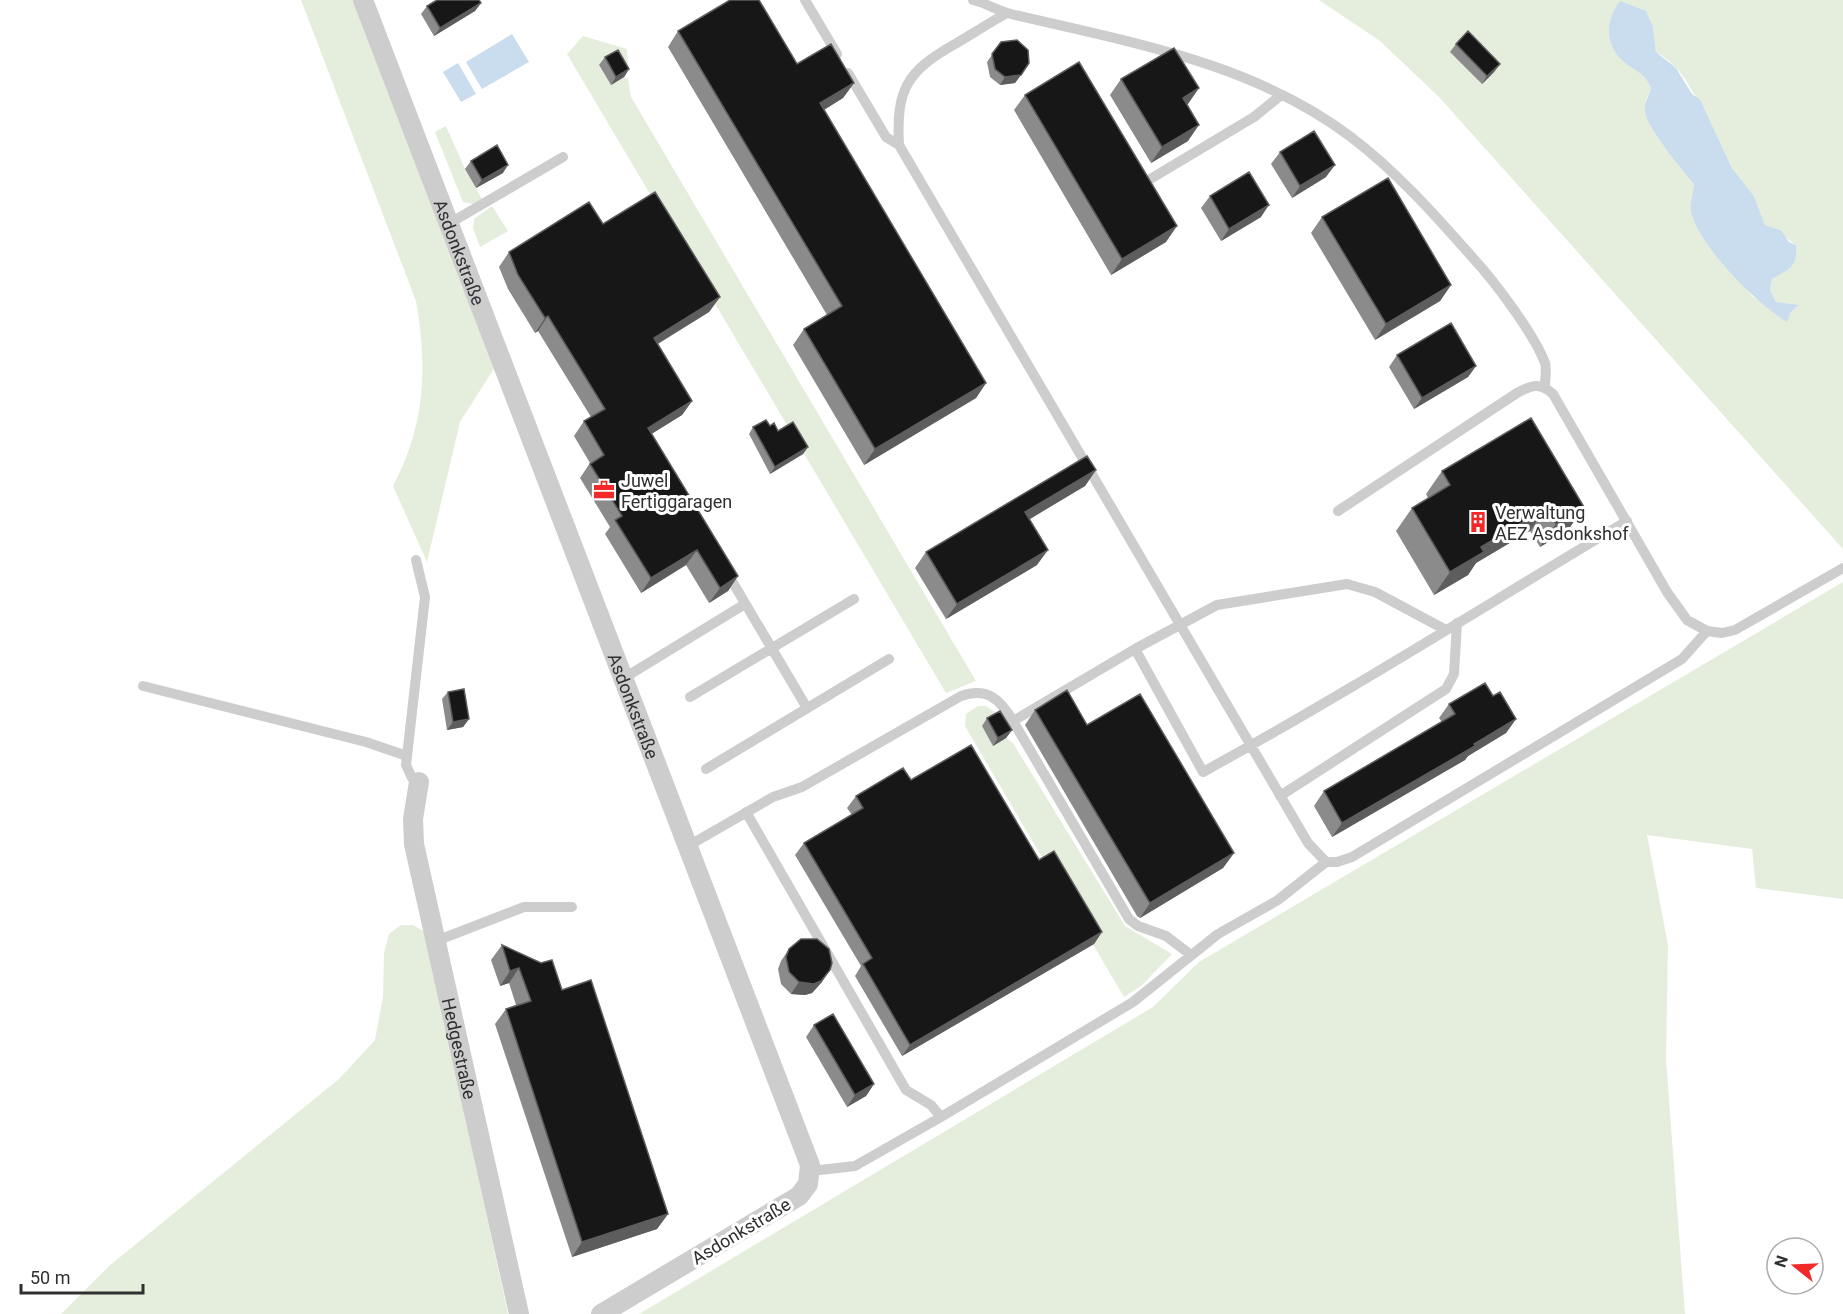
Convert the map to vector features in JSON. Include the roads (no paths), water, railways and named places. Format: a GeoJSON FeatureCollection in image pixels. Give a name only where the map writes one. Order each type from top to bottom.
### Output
{"type":"FeatureCollection","features":[{"type":"Feature","properties":{"kind":"street","name":"Asdonkstraße"},"geometry":{"type":"LineString","coordinates":[[363,0],[808,1158],[811,1171],[808,1184],[799,1196],[601,1314]]}},
{"type":"Feature","properties":{"kind":"street","name":"Hedgestraße"},"geometry":{"type":"LineString","coordinates":[[419,782],[413,819],[414,844],[519,1314]]}},
{"type":"Feature","properties":{"kind":"lane"},"geometry":{"type":"LineString","coordinates":[[805,0],[886,137],[899,145]]}},
{"type":"Feature","properties":{"kind":"lane"},"geometry":{"type":"LineString","coordinates":[[973,0],[1007,14],[1166,51],[1216,66],[1281,95],[1349,135],[1385,165],[1430,209],[1488,275],[1545,365],[1545,386]]}},
{"type":"Feature","properties":{"kind":"lane"},"geometry":{"type":"LineString","coordinates":[[1007,14],[933,56],[915,70],[904,92],[897,118],[899,145],[1280,796],[1308,843],[1326,862]]}},
{"type":"Feature","properties":{"kind":"lane"},"geometry":{"type":"LineString","coordinates":[[1152,178],[1254,117],[1281,95]]}},
{"type":"Feature","properties":{"kind":"lane"},"geometry":{"type":"LineString","coordinates":[[450,223],[563,157]]}},
{"type":"Feature","properties":{"kind":"lane"},"geometry":{"type":"LineString","coordinates":[[1338,511],[1517,393],[1529,386],[1545,386],[1554,394],[1687,620],[1707,631],[1736,630],[1843,568]]}},
{"type":"Feature","properties":{"kind":"lane"},"geometry":{"type":"LineString","coordinates":[[1136,649],[1203,772],[1251,746],[1627,521]]}},
{"type":"Feature","properties":{"kind":"lane"},"geometry":{"type":"LineString","coordinates":[[416,560],[425,597],[407,756],[409,772],[419,782]]}},
{"type":"Feature","properties":{"kind":"lane"},"geometry":{"type":"LineString","coordinates":[[722,564],[807,708]]}},
{"type":"Feature","properties":{"kind":"lane"},"geometry":{"type":"LineString","coordinates":[[1013,721],[1204,610],[1230,601],[1347,584],[1375,592],[1446,630]]}},
{"type":"Feature","properties":{"kind":"lane"},"geometry":{"type":"LineString","coordinates":[[690,697],[854,599]]}},
{"type":"Feature","properties":{"kind":"lane"},"geometry":{"type":"LineString","coordinates":[[624,678],[746,604]]}},
{"type":"Feature","properties":{"kind":"lane"},"geometry":{"type":"LineString","coordinates":[[1280,796],[1446,689],[1454,674],[1457,623]]}},
{"type":"Feature","properties":{"kind":"lane"},"geometry":{"type":"LineString","coordinates":[[811,1171],[855,1166],[1133,1002],[1218,934],[1278,900],[1326,862],[1337,862],[1352,857],[1682,659],[1707,631]]}},
{"type":"Feature","properties":{"kind":"lane"},"geometry":{"type":"LineString","coordinates":[[706,769],[889,658]]}},
{"type":"Feature","properties":{"kind":"lane"},"geometry":{"type":"LineString","coordinates":[[143,686],[366,741],[407,756]]}},
{"type":"Feature","properties":{"kind":"lane"},"geometry":{"type":"LineString","coordinates":[[688,846],[779,794],[802,788],[972,693],[992,695],[1005,708],[1013,721],[1129,919],[1138,926],[1166,936],[1191,955]]}},
{"type":"Feature","properties":{"kind":"lane"},"geometry":{"type":"LineString","coordinates":[[746,812],[906,1090],[930,1105],[941,1117]]}},
{"type":"Feature","properties":{"kind":"lane"},"geometry":{"type":"LineString","coordinates":[[436,941],[524,907],[572,907]]}},
{"type":"Feature","properties":{"kind":"water"},"geometry":{"type":"Polygon","coordinates":[[[1620,1],[1646,11],[1653,27],[1656,52],[1676,68],[1692,94],[1700,99],[1732,168],[1754,196],[1765,225],[1781,230],[1789,242],[1796,245],[1794,263],[1772,279],[1770,290],[1776,302],[1799,305],[1790,313],[1787,322],[1761,303],[1732,274],[1718,259],[1697,228],[1691,207],[1694,184],[1666,149],[1647,119],[1645,109],[1651,89],[1649,83],[1642,74],[1619,57],[1611,43],[1610,21],[1620,1]]]}},
{"type":"Feature","properties":{"kind":"water"},"geometry":{"type":"Polygon","coordinates":[[[512,34],[529,62],[482,89],[466,62],[512,34]]]}},
{"type":"Feature","properties":{"kind":"water"},"geometry":{"type":"Polygon","coordinates":[[[458,63],[476,94],[461,102],[443,72],[458,63]]]}},
{"type":"Feature","properties":{"kind":"place","name":"Juwel Fertiggaragen"},"geometry":{"type":"Point","coordinates":[604,490]}},
{"type":"Feature","properties":{"kind":"place","name":"Verwaltung AEZ Asdonkshof"},"geometry":{"type":"Point","coordinates":[1478,522]}}]}
